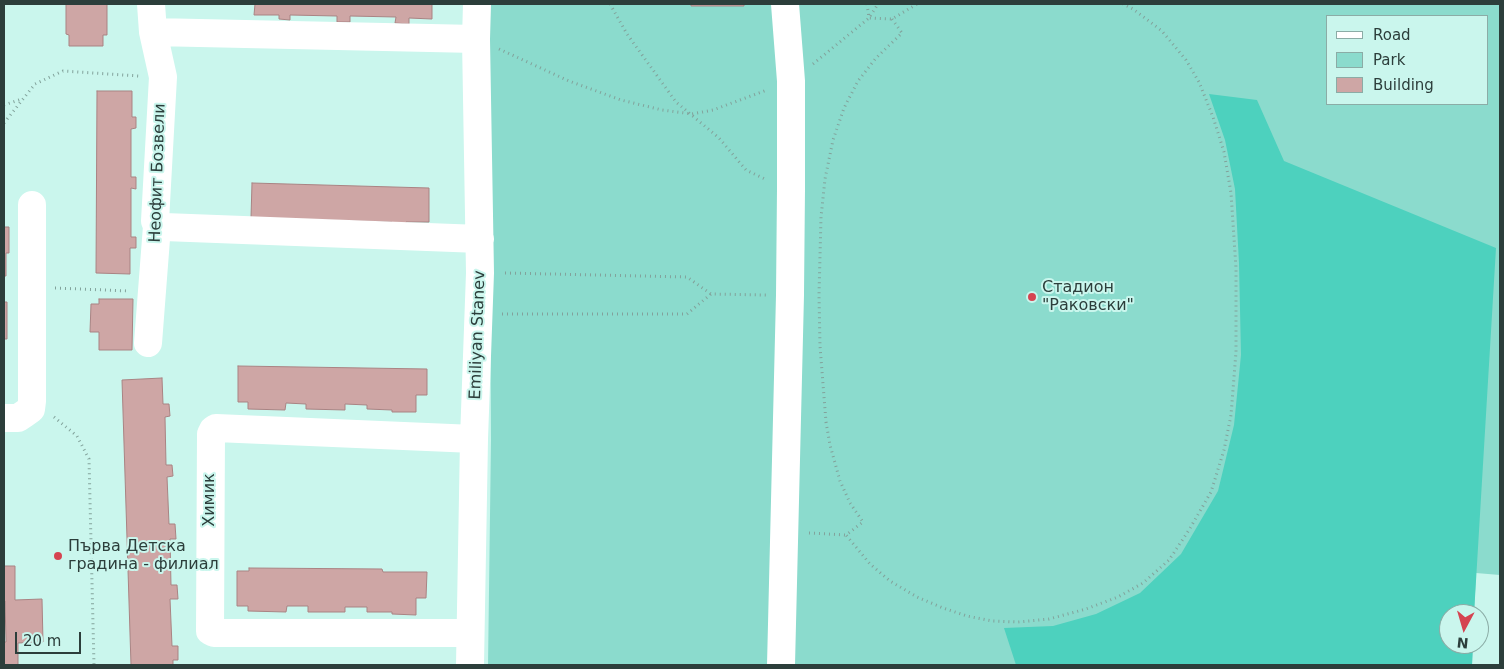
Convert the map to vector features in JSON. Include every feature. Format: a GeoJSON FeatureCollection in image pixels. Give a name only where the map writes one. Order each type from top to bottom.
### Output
{"type":"FeatureCollection","features":[{"type":"Feature","properties":{"kind":"street","name":"Неофит Бозвели"},"geometry":{"type":"LineString","coordinates":[[148,342],[157,226],[155,221],[163,78],[154,32],[152,4]]}},
{"type":"Feature","properties":{"kind":"street","name":"Emiliyan Stanev"},"geometry":{"type":"LineString","coordinates":[[470,665],[474,439],[480,273],[477,4]]}},
{"type":"Feature","properties":{"kind":"street"},"geometry":{"type":"LineString","coordinates":[[781,665],[791,189],[791,81],[784,4]]}},
{"type":"Feature","properties":{"kind":"street"},"geometry":{"type":"LineString","coordinates":[[154,32],[476,39]]}},
{"type":"Feature","properties":{"kind":"street"},"geometry":{"type":"LineString","coordinates":[[4,418],[18,418],[30,409],[32,401],[32,205]]}},
{"type":"Feature","properties":{"kind":"street"},"geometry":{"type":"LineString","coordinates":[[157,226],[480,239]]}},
{"type":"Feature","properties":{"kind":"street","name":"Химик"},"geometry":{"type":"LineString","coordinates":[[470,633],[214,633],[210,631],[211,434],[216,428],[474,439]]}},
{"type":"Feature","properties":{"kind":"path"},"geometry":{"type":"LineString","coordinates":[[610,4],[627,34],[676,102],[719,138],[746,170],[791,189]]}},
{"type":"Feature","properties":{"kind":"path"},"geometry":{"type":"LineString","coordinates":[[867,4],[869,18]]}},
{"type":"Feature","properties":{"kind":"path"},"geometry":{"type":"LineString","coordinates":[[476,39],[569,81],[621,100],[662,110],[692,114],[713,110],[791,81],[869,18],[878,4]]}},
{"type":"Feature","properties":{"kind":"path"},"geometry":{"type":"LineString","coordinates":[[869,18],[892,19],[917,4]]}},
{"type":"Feature","properties":{"kind":"path"},"geometry":{"type":"LineString","coordinates":[[846,535],[870,564],[890,581],[917,597],[943,608],[967,616],[992,620],[1018,622],[1049,619],[1110,600],[1143,583],[1168,560],[1189,530],[1211,492],[1224,450],[1231,415],[1236,352],[1236,268],[1230,185],[1224,152],[1213,117],[1186,60],[1162,31],[1133,8],[1123,4]]}},
{"type":"Feature","properties":{"kind":"path"},"geometry":{"type":"LineString","coordinates":[[785,532],[846,535],[863,522],[850,504],[840,481],[830,446],[826,422],[820,346],[821,217],[833,140],[844,108],[858,81],[876,58],[902,33],[892,19]]}},
{"type":"Feature","properties":{"kind":"path"},"geometry":{"type":"LineString","coordinates":[[4,123],[34,84],[63,71],[163,78]]}},
{"type":"Feature","properties":{"kind":"path"},"geometry":{"type":"LineString","coordinates":[[4,105],[23,98]]}},
{"type":"Feature","properties":{"kind":"path"},"geometry":{"type":"LineString","coordinates":[[480,273],[687,277],[711,294],[819,295]]}},
{"type":"Feature","properties":{"kind":"path"},"geometry":{"type":"LineString","coordinates":[[32,287],[152,292]]}},
{"type":"Feature","properties":{"kind":"path"},"geometry":{"type":"LineString","coordinates":[[479,314],[687,314],[711,294]]}},
{"type":"Feature","properties":{"kind":"path"},"geometry":{"type":"LineString","coordinates":[[30,409],[54,417],[77,436],[89,459],[94,665]]}},
{"type":"Feature","properties":{"kind":"green space"},"geometry":{"type":"Polygon","coordinates":[[[489,4],[1500,4],[1500,575],[1476,573],[1474,604],[1439,604],[1439,654],[1473,654],[1472,665],[488,665],[491,440],[489,4]]]}},
{"type":"Feature","properties":{"kind":"green space"},"geometry":{"type":"Polygon","coordinates":[[[1209,94],[1257,100],[1284,161],[1496,248],[1475,604],[1439,604],[1439,654],[1473,654],[1472,665],[1016,665],[1004,628],[1053,626],[1096,614],[1140,593],[1181,554],[1218,491],[1234,425],[1241,355],[1235,189],[1225,140],[1209,94]]]}},
{"type":"Feature","properties":{"kind":"building"},"geometry":{"type":"Polygon","coordinates":[[[66,4],[107,4],[107,35],[103,35],[103,46],[69,46],[69,35],[66,34],[66,4]]]}},
{"type":"Feature","properties":{"kind":"building"},"geometry":{"type":"Polygon","coordinates":[[[255,4],[432,4],[432,19],[409,18],[409,24],[395,23],[396,17],[350,16],[350,22],[337,22],[337,16],[290,15],[290,20],[279,19],[279,15],[254,15],[255,4]]]}},
{"type":"Feature","properties":{"kind":"building"},"geometry":{"type":"Polygon","coordinates":[[[691,4],[744,4],[744,6],[691,6],[691,4]]]}},
{"type":"Feature","properties":{"kind":"building"},"geometry":{"type":"Polygon","coordinates":[[[97,91],[132,91],[132,117],[136,117],[136,128],[131,129],[131,177],[136,177],[136,189],[131,188],[131,237],[136,237],[136,248],[130,248],[130,274],[96,273],[97,91]]]}},
{"type":"Feature","properties":{"kind":"building"},"geometry":{"type":"Polygon","coordinates":[[[252,183],[429,188],[429,222],[406,222],[406,228],[392,227],[392,222],[251,218],[252,183]]]}},
{"type":"Feature","properties":{"kind":"building"},"geometry":{"type":"Polygon","coordinates":[[[4,227],[9,227],[9,253],[6,253],[6,276],[4,276],[4,227]]]}},
{"type":"Feature","properties":{"kind":"building"},"geometry":{"type":"Polygon","coordinates":[[[99,299],[133,299],[132,350],[99,350],[99,332],[90,332],[91,304],[99,304],[99,299]]]}},
{"type":"Feature","properties":{"kind":"building"},"geometry":{"type":"Polygon","coordinates":[[[4,302],[7,302],[7,339],[4,339],[4,302]]]}},
{"type":"Feature","properties":{"kind":"building"},"geometry":{"type":"Polygon","coordinates":[[[238,366],[427,369],[427,395],[416,395],[416,412],[392,412],[392,410],[367,409],[367,405],[345,404],[345,410],[306,409],[306,404],[286,403],[285,410],[248,409],[248,402],[238,402],[238,366]]]}},
{"type":"Feature","properties":{"kind":"building"},"geometry":{"type":"Polygon","coordinates":[[[162,378],[163,404],[169,404],[170,416],[165,417],[166,465],[172,465],[173,476],[167,477],[169,524],[175,524],[176,539],[170,539],[171,585],[177,585],[178,599],[170,599],[172,646],[178,646],[178,660],[173,660],[173,665],[131,665],[122,380],[162,378]]]}},
{"type":"Feature","properties":{"kind":"building"},"geometry":{"type":"Polygon","coordinates":[[[4,566],[15,566],[15,600],[42,599],[43,642],[18,643],[18,665],[4,665],[4,642],[6,642],[4,566]]]}},
{"type":"Feature","properties":{"kind":"building"},"geometry":{"type":"Polygon","coordinates":[[[249,568],[382,569],[383,572],[427,572],[426,598],[416,598],[416,615],[392,614],[392,612],[367,612],[367,607],[345,607],[345,612],[308,612],[308,606],[287,606],[286,612],[248,611],[248,606],[237,606],[237,571],[249,571],[249,568]]]}},
{"type":"Feature","properties":{"kind":"place","name":"Стадион \"Раковски\""},"geometry":{"type":"Point","coordinates":[1032,297]}},
{"type":"Feature","properties":{"kind":"place","name":"Първа Детска градина - филиал"},"geometry":{"type":"Point","coordinates":[58,556]}}]}
